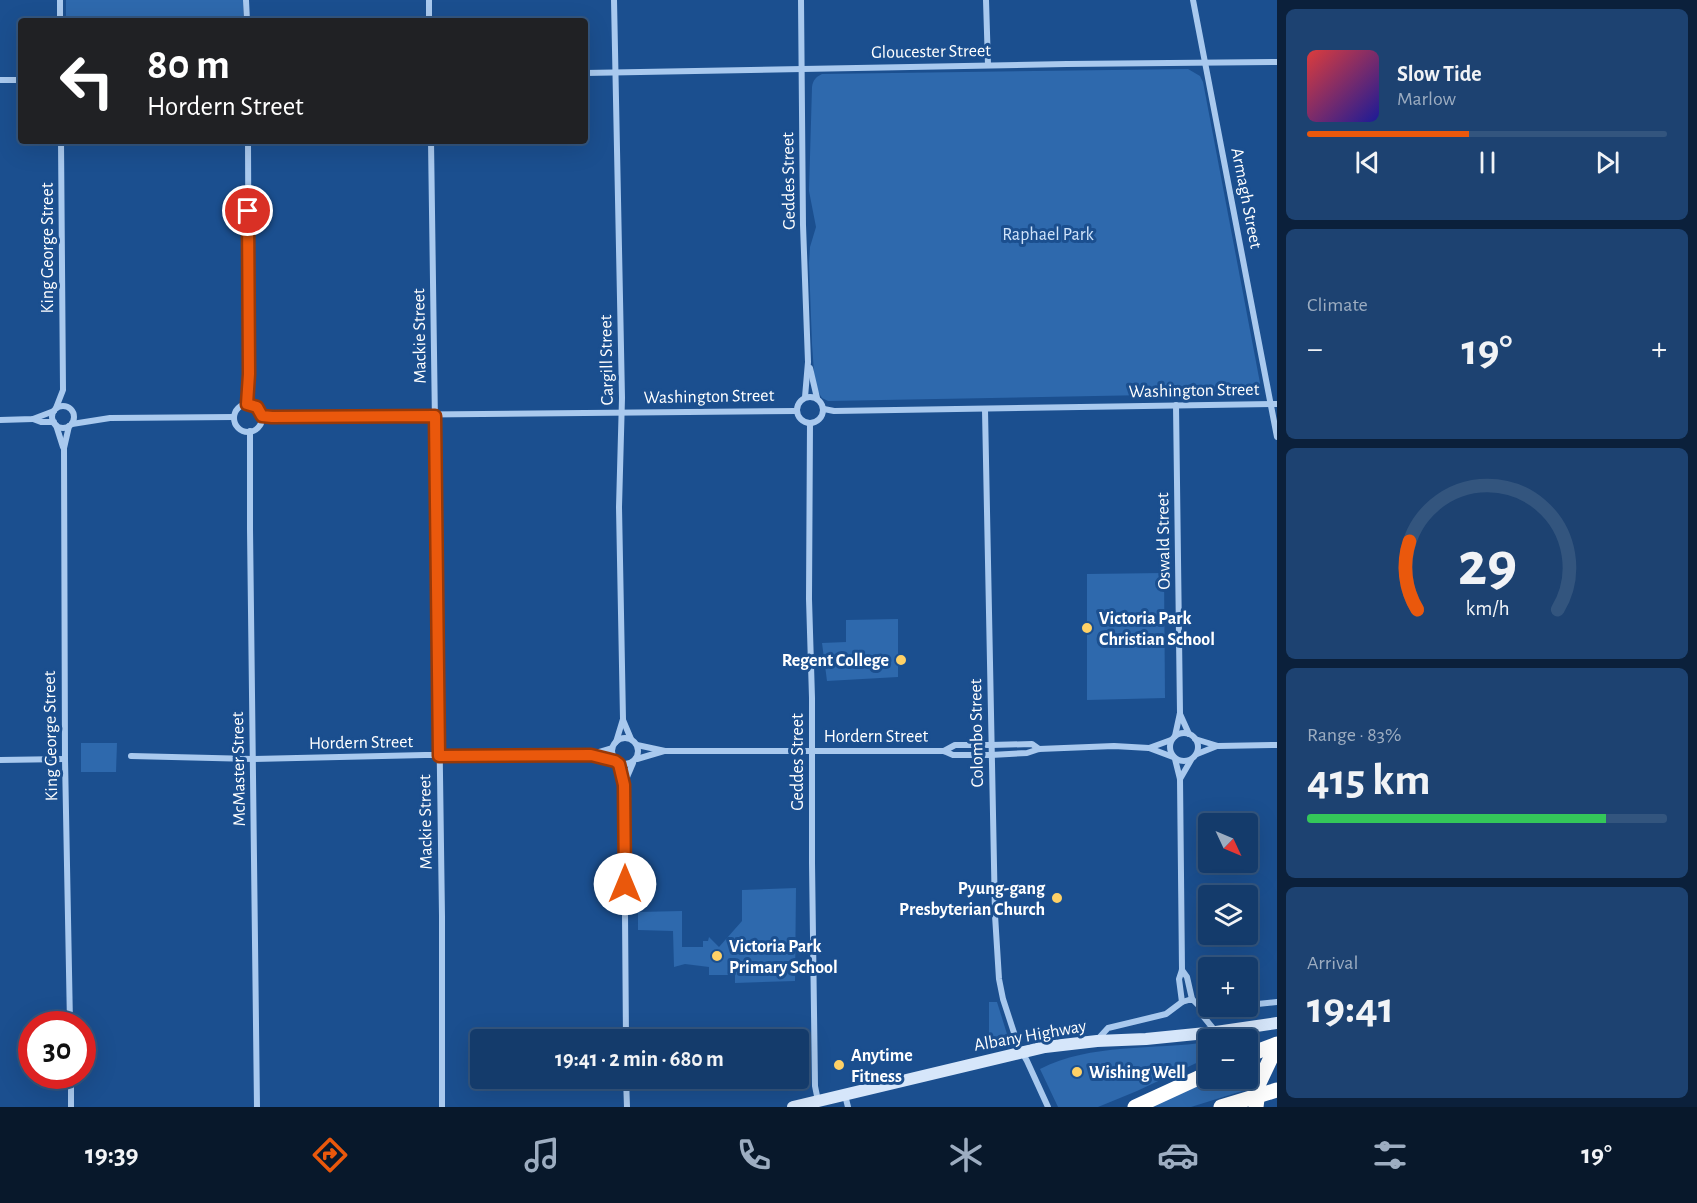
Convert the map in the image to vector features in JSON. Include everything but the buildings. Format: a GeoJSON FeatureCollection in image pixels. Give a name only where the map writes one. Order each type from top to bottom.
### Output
{"type":"FeatureCollection","features":[{"type":"Feature","properties":{"kind":"highway"},"geometry":{"type":"LineString","coordinates":[[1258,1052],[1277,1045]]}},
{"type":"Feature","properties":{"kind":"highway"},"geometry":{"type":"LineString","coordinates":[[1256,1102],[1264,1069],[1277,1045]]}},
{"type":"Feature","properties":{"kind":"highway"},"geometry":{"type":"LineString","coordinates":[[1136,1107],[1198,1078]]}},
{"type":"Feature","properties":{"kind":"highway"},"geometry":{"type":"LineString","coordinates":[[1221,1107],[1256,1102],[1277,1090]]}},
{"type":"Feature","properties":{"kind":"main road","name":"Albany Highway"},"geometry":{"type":"LineString","coordinates":[[1236,1029],[1277,1023]]}},
{"type":"Feature","properties":{"kind":"main road","name":"Albany Highway"},"geometry":{"type":"LineString","coordinates":[[793,1107],[818,1101],[846,1101],[1045,1047],[1198,1034]]}},
{"type":"Feature","properties":{"kind":"street"},"geometry":{"type":"LineString","coordinates":[[60,0],[60,18]]}},
{"type":"Feature","properties":{"kind":"street"},"geometry":{"type":"LineString","coordinates":[[246,0],[247,18]]}},
{"type":"Feature","properties":{"kind":"street"},"geometry":{"type":"LineString","coordinates":[[429,0],[429,18]]}},
{"type":"Feature","properties":{"kind":"street","name":"Cargill Street"},"geometry":{"type":"LineString","coordinates":[[614,0],[621,412],[619,515],[623,719],[614,745]]}},
{"type":"Feature","properties":{"kind":"street","name":"Geddes Street"},"geometry":{"type":"LineString","coordinates":[[801,0],[803,225],[808,362],[805,397]]}},
{"type":"Feature","properties":{"kind":"street"},"geometry":{"type":"LineString","coordinates":[[986,0],[988,65]]}},
{"type":"Feature","properties":{"kind":"street","name":"Armagh Street"},"geometry":{"type":"LineString","coordinates":[[1193,0],[1274,404],[1277,437]]}},
{"type":"Feature","properties":{"kind":"street","name":"Gloucester Street"},"geometry":{"type":"LineString","coordinates":[[588,73],[1277,62]]}},
{"type":"Feature","properties":{"kind":"street"},"geometry":{"type":"LineString","coordinates":[[0,80],[18,80]]}},
{"type":"Feature","properties":{"kind":"street","name":"King George Street"},"geometry":{"type":"LineString","coordinates":[[55,410],[63,390],[61,144]]}},
{"type":"Feature","properties":{"kind":"street"},"geometry":{"type":"LineString","coordinates":[[247,404],[249,374],[248,144]]}},
{"type":"Feature","properties":{"kind":"street","name":"Mackie Street"},"geometry":{"type":"LineString","coordinates":[[431,144],[442,928],[442,1107]]}},
{"type":"Feature","properties":{"kind":"street","name":"Geddes Street"},"geometry":{"type":"LineString","coordinates":[[808,362],[818,398]]}},
{"type":"Feature","properties":{"kind":"street","name":"King George Street"},"geometry":{"type":"LineString","coordinates":[[63,390],[71,409]]}},
{"type":"Feature","properties":{"kind":"street"},"geometry":{"type":"LineString","coordinates":[[805,397],[818,398],[824,409],[820,419],[810,423],[799,418],[796,411],[798,404],[805,397]]}},
{"type":"Feature","properties":{"kind":"street"},"geometry":{"type":"LineString","coordinates":[[247,404],[257,407],[262,416],[259,426],[250,431],[240,429],[234,417],[237,410],[247,404]]}},
{"type":"Feature","properties":{"kind":"street","name":"Washington Street"},"geometry":{"type":"LineString","coordinates":[[824,409],[834,411],[985,410],[1274,404]]}},
{"type":"Feature","properties":{"kind":"street"},"geometry":{"type":"LineString","coordinates":[[0,420],[33,419],[63,405],[92,420]]}},
{"type":"Feature","properties":{"kind":"street","name":"Oswald Street"},"geometry":{"type":"LineString","coordinates":[[1174,738],[1180,713],[1176,405]]}},
{"type":"Feature","properties":{"kind":"street"},"geometry":{"type":"LineString","coordinates":[[71,409],[75,417],[71,425]]}},
{"type":"Feature","properties":{"kind":"street"},"geometry":{"type":"LineString","coordinates":[[55,410],[55,424]]}},
{"type":"Feature","properties":{"kind":"street","name":"Colombo Street"},"geometry":{"type":"LineString","coordinates":[[985,410],[995,923],[999,979],[1007,1014],[1022,1053],[1048,1107]]}},
{"type":"Feature","properties":{"kind":"street","name":"Washington Street"},"geometry":{"type":"LineString","coordinates":[[262,416],[796,411]]}},
{"type":"Feature","properties":{"kind":"street"},"geometry":{"type":"LineString","coordinates":[[33,419],[62,428],[92,420],[234,417]]}},
{"type":"Feature","properties":{"kind":"street","name":"Geddes Street"},"geometry":{"type":"LineString","coordinates":[[810,423],[808,532],[815,1086],[818,1101]]}},
{"type":"Feature","properties":{"kind":"street","name":"King George Street"},"geometry":{"type":"LineString","coordinates":[[55,424],[64,448]]}},
{"type":"Feature","properties":{"kind":"street","name":"King George Street"},"geometry":{"type":"LineString","coordinates":[[70,1011],[65,759],[64,448],[71,425]]}},
{"type":"Feature","properties":{"kind":"street","name":"McMaster Street"},"geometry":{"type":"LineString","coordinates":[[250,431],[257,1107]]}},
{"type":"Feature","properties":{"kind":"street","name":"Oswald Street"},"geometry":{"type":"LineString","coordinates":[[1180,713],[1189,734]]}},
{"type":"Feature","properties":{"kind":"street","name":"Cargill Street"},"geometry":{"type":"LineString","coordinates":[[623,719],[634,742]]}},
{"type":"Feature","properties":{"kind":"street"},"geometry":{"type":"LineString","coordinates":[[1182,1002],[1179,980],[1182,970],[1180,780],[1169,747],[1174,738],[1181,733],[1218,746],[1277,745]]}},
{"type":"Feature","properties":{"kind":"street"},"geometry":{"type":"LineString","coordinates":[[624,785],[639,750],[634,742],[622,738],[614,745],[613,757],[617,762],[624,785],[626,1029]]}},
{"type":"Feature","properties":{"kind":"street","name":"Hordern Street"},"geometry":{"type":"LineString","coordinates":[[1149,748],[1174,738]]}},
{"type":"Feature","properties":{"kind":"street"},"geometry":{"type":"LineString","coordinates":[[1195,739],[1197,754]]}},
{"type":"Feature","properties":{"kind":"street","name":"Hordern Street"},"geometry":{"type":"LineString","coordinates":[[634,742],[665,751],[944,751],[953,754],[991,755],[1027,753],[1039,749],[1114,746],[1149,748],[1174,758]]}},
{"type":"Feature","properties":{"kind":"street","name":"Hordern Street"},"geometry":{"type":"LineString","coordinates":[[944,751],[955,745],[1032,744],[1039,749]]}},
{"type":"Feature","properties":{"kind":"street","name":"Hordern Street"},"geometry":{"type":"LineString","coordinates":[[591,755],[614,745]]}},
{"type":"Feature","properties":{"kind":"street"},"geometry":{"type":"LineString","coordinates":[[1180,780],[1197,754],[1218,746]]}},
{"type":"Feature","properties":{"kind":"street","name":"Hordern Street"},"geometry":{"type":"LineString","coordinates":[[634,761],[665,751]]}},
{"type":"Feature","properties":{"kind":"street","name":"Hordern Street"},"geometry":{"type":"LineString","coordinates":[[131,756],[253,759],[591,755],[617,762]]}},
{"type":"Feature","properties":{"kind":"street"},"geometry":{"type":"LineString","coordinates":[[1174,758],[1182,762],[1191,760]]}},
{"type":"Feature","properties":{"kind":"street"},"geometry":{"type":"LineString","coordinates":[[0,760],[65,759]]}},
{"type":"Feature","properties":{"kind":"street"},"geometry":{"type":"LineString","coordinates":[[617,762],[629,765],[634,761]]}},
{"type":"Feature","properties":{"kind":"street"},"geometry":{"type":"LineString","coordinates":[[1182,970],[1187,977],[1192,999],[1198,1005]]}},
{"type":"Feature","properties":{"kind":"street"},"geometry":{"type":"LineString","coordinates":[[1097,1041],[1108,1028],[1166,1014],[1182,1002],[1192,999]]}},
{"type":"Feature","properties":{"kind":"street"},"geometry":{"type":"LineString","coordinates":[[1258,1004],[1277,1002]]}},
{"type":"Feature","properties":{"kind":"street"},"geometry":{"type":"LineString","coordinates":[[1204,1017],[1214,1029]]}},
{"type":"Feature","properties":{"kind":"street"},"geometry":{"type":"LineString","coordinates":[[70,1107],[71,1089]]}},
{"type":"Feature","properties":{"kind":"street"},"geometry":{"type":"LineString","coordinates":[[626,1089],[627,1107]]}},
{"type":"Feature","properties":{"kind":"green space"},"geometry":{"type":"Polygon","coordinates":[[[66,0],[243,0],[243,18],[66,18],[66,0]]]}},
{"type":"Feature","properties":{"kind":"green space","name":"Raphael Park"},"geometry":{"type":"Polygon","coordinates":[[[1188,69],[1200,76],[1203,82],[1260,383],[1255,393],[828,401],[822,398],[815,387],[809,263],[810,247],[816,227],[809,191],[812,87],[816,78],[822,74],[1188,69]]]}},
{"type":"Feature","properties":{"kind":"green space"},"geometry":{"type":"Polygon","coordinates":[[[1164,573],[1165,698],[1087,700],[1087,574],[1164,573]]]}},
{"type":"Feature","properties":{"kind":"green space"},"geometry":{"type":"Polygon","coordinates":[[[898,619],[898,677],[827,681],[822,643],[846,642],[846,620],[898,619]]]}},
{"type":"Feature","properties":{"kind":"green space"},"geometry":{"type":"Polygon","coordinates":[[[81,743],[117,743],[116,772],[81,772],[81,743]]]}},
{"type":"Feature","properties":{"kind":"green space"},"geometry":{"type":"Polygon","coordinates":[[[796,888],[795,981],[735,983],[735,975],[709,975],[709,967],[685,964],[674,967],[673,931],[638,930],[638,912],[682,911],[682,947],[703,947],[703,941],[708,941],[709,937],[719,947],[742,921],[742,890],[796,888]]]}},
{"type":"Feature","properties":{"kind":"green space"},"geometry":{"type":"Polygon","coordinates":[[[989,1002],[997,1002],[1007,1034],[1005,1040],[995,1043],[989,1039],[989,1002]]]}},
{"type":"Feature","properties":{"kind":"green space"},"geometry":{"type":"Polygon","coordinates":[[[1198,1043],[1198,1062],[1098,1107],[1058,1107],[1040,1069],[1059,1061],[1101,1051],[1198,1043]]]}},
{"type":"Feature","properties":{"kind":"green space"},"geometry":{"type":"Polygon","coordinates":[[[1198,1083],[1198,1089],[1249,1089],[1191,1107],[1148,1107],[1198,1083]]]}},
{"type":"Feature","properties":{"kind":"place","name":"Victoria Park Christian School"},"geometry":{"type":"Point","coordinates":[1087,628]}},
{"type":"Feature","properties":{"kind":"place","name":"Regent College"},"geometry":{"type":"Point","coordinates":[901,660]}},
{"type":"Feature","properties":{"kind":"place","name":"Pyung-gang Presbyterian Church"},"geometry":{"type":"Point","coordinates":[1057,898]}},
{"type":"Feature","properties":{"kind":"place","name":"Victoria Park Primary School"},"geometry":{"type":"Point","coordinates":[717,956]}},
{"type":"Feature","properties":{"kind":"place","name":"Anytime Fitness"},"geometry":{"type":"Point","coordinates":[839,1065]}},
{"type":"Feature","properties":{"kind":"place","name":"Wishing Well"},"geometry":{"type":"Point","coordinates":[1077,1072]}},
{"type":"Feature","properties":{"kind":"route"},"geometry":{"type":"LineString","coordinates":[[248,211],[249,374],[247,404],[257,407],[262,416],[272,417],[435,416],[439,756],[591,755],[615,761],[619,764],[624,785],[625,884]]}}]}
